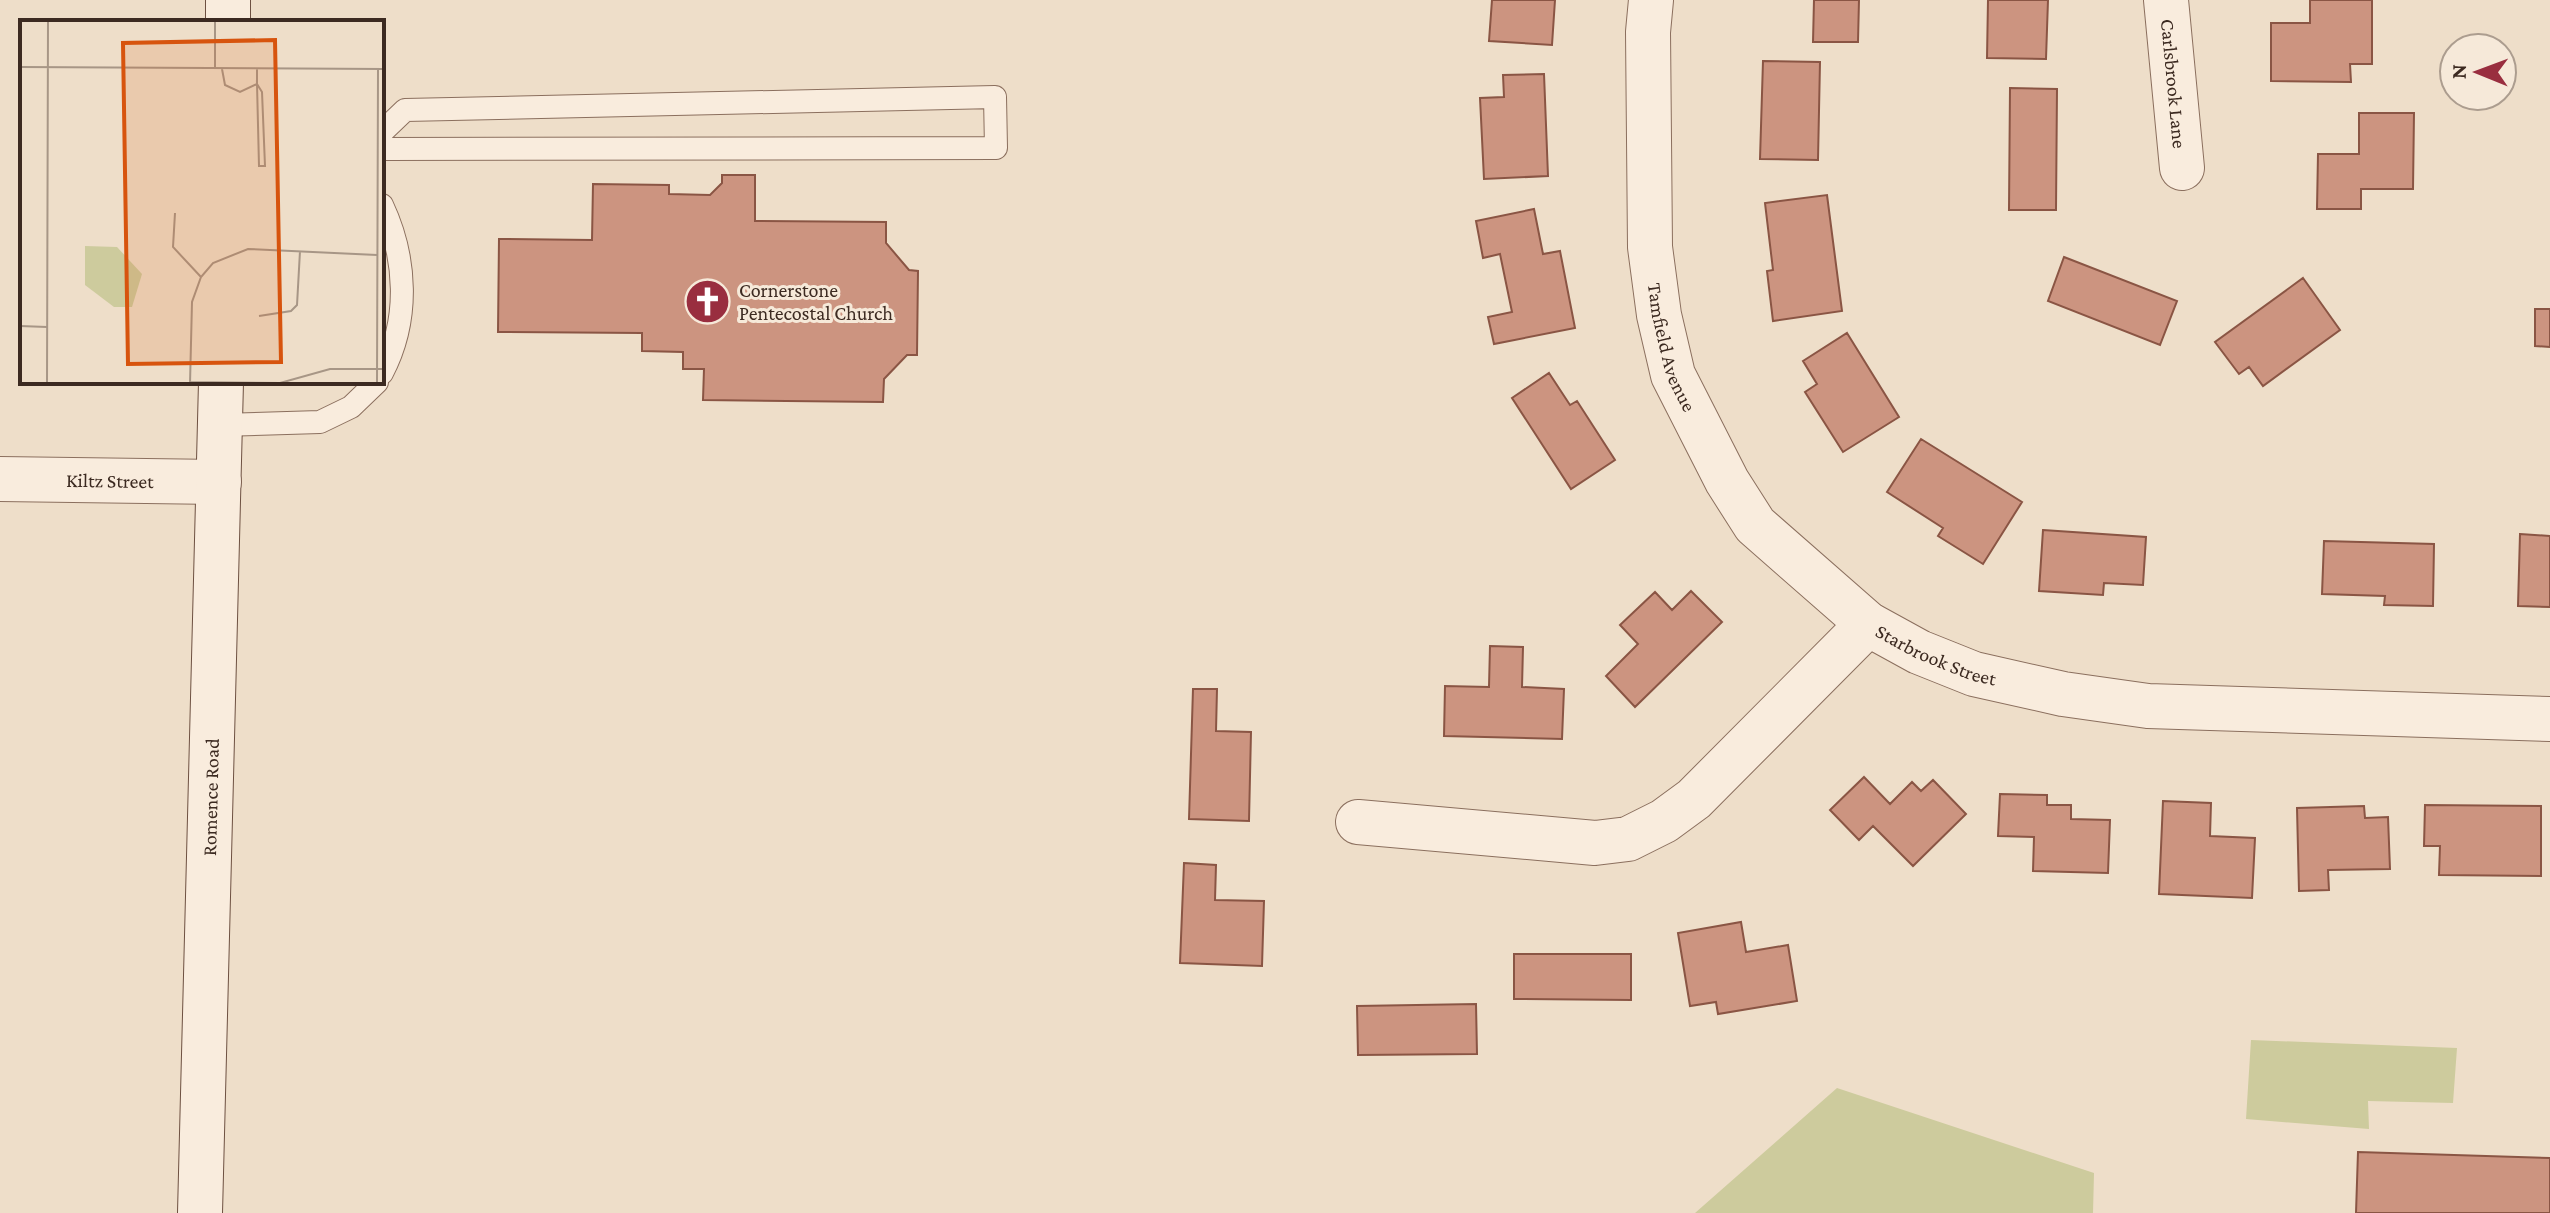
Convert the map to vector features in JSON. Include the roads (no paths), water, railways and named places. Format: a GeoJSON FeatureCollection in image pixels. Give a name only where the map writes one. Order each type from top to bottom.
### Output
{"type":"FeatureCollection","features":[{"type":"Feature","properties":{"kind":"street","name":"Tamfield Avenue"},"geometry":{"type":"LineString","coordinates":[[1651,0],[1648,32],[1650,247],[1659,315],[1673,375],[1727,481],[1755,525],[1868,624]]}},
{"type":"Feature","properties":{"kind":"street","name":"Carlsbrook Lane"},"geometry":{"type":"LineString","coordinates":[[2166,0],[2182,168]]}},
{"type":"Feature","properties":{"kind":"street","name":"Romence Road"},"geometry":{"type":"LineString","coordinates":[[200,1213],[221,384]]}},
{"type":"Feature","properties":{"kind":"street","name":"Kiltz Street"},"geometry":{"type":"LineString","coordinates":[[0,479],[219,482]]}},
{"type":"Feature","properties":{"kind":"street","name":"Starbrook Street"},"geometry":{"type":"LineString","coordinates":[[1358,822],[1595,843],[1628,839],[1664,821],[1694,799],[1868,624],[1919,652],[1974,674],[2063,694],[2148,706],[2550,719]]}},
{"type":"Feature","properties":{"kind":"lane"},"geometry":{"type":"LineString","coordinates":[[384,130],[405,110],[995,97],[996,148],[384,149]]}},
{"type":"Feature","properties":{"kind":"lane"},"geometry":{"type":"LineString","coordinates":[[384,211],[400,256],[403,289],[401,319],[393,353],[384,369]]}},
{"type":"Feature","properties":{"kind":"lane"},"geometry":{"type":"LineString","coordinates":[[220,425],[320,422],[351,407],[375,384]]}},
{"type":"Feature","properties":{"kind":"place","name":"Cornerstone Pentecostal Church"},"geometry":{"type":"Point","coordinates":[708,301]}}]}
